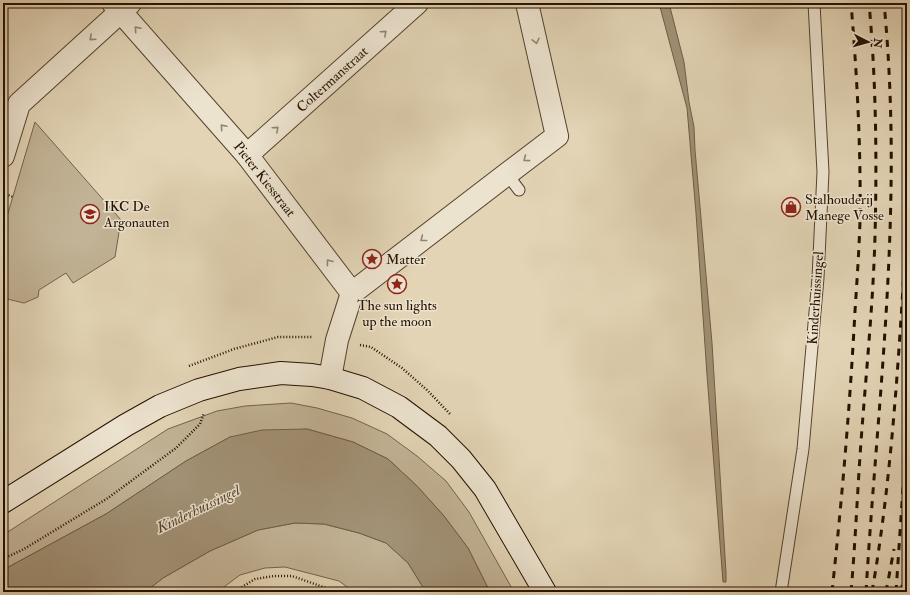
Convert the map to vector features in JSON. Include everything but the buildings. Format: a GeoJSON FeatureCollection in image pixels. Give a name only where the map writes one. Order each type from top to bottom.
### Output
{"type":"FeatureCollection","features":[{"type":"Feature","properties":{"kind":"street","name":"Coltermanstraat"},"geometry":{"type":"LineString","coordinates":[[247,155],[417,3]]}},
{"type":"Feature","properties":{"kind":"street"},"geometry":{"type":"LineString","coordinates":[[330,378],[337,340],[352,293],[513,182],[557,136],[527,3]]}},
{"type":"Feature","properties":{"kind":"street","name":"Pieter Kiesstraat"},"geometry":{"type":"LineString","coordinates":[[121,6],[247,155],[352,293]]}},
{"type":"Feature","properties":{"kind":"street"},"geometry":{"type":"LineString","coordinates":[[3,156],[19,104],[121,6]]}},
{"type":"Feature","properties":{"kind":"street"},"geometry":{"type":"LineString","coordinates":[[4,500],[133,421],[160,406],[199,390],[239,379],[281,373],[330,378],[363,388],[399,407],[438,436],[461,459],[485,489],[545,592]]}},
{"type":"Feature","properties":{"kind":"lane","name":"Kinderhuissingel"},"geometry":{"type":"LineString","coordinates":[[781,592],[803,449],[818,278],[823,172],[814,3]]}},
{"type":"Feature","properties":{"kind":"path"},"geometry":{"type":"LineString","coordinates":[[3,193],[13,197]]}},
{"type":"Feature","properties":{"kind":"path"},"geometry":{"type":"LineString","coordinates":[[189,366],[234,349],[278,337],[316,337],[337,340],[371,347],[402,368],[427,390],[455,420]]}},
{"type":"Feature","properties":{"kind":"path"},"geometry":{"type":"LineString","coordinates":[[3,559],[24,549],[108,498],[176,448],[200,424],[207,408]]}},
{"type":"Feature","properties":{"kind":"path"},"geometry":{"type":"LineString","coordinates":[[234,592],[255,579],[280,576],[292,576],[326,588],[332,592]]}},
{"type":"Feature","properties":{"kind":"shaded area"},"geometry":{"type":"Polygon","coordinates":[[[35,122],[121,220],[115,257],[73,283],[66,273],[39,290],[38,297],[24,303],[3,298],[3,230],[35,122]]]}},
{"type":"Feature","properties":{"kind":"shaded area"},"geometry":{"type":"Polygon","coordinates":[[[291,403],[317,408],[352,418],[387,434],[417,456],[446,481],[469,512],[514,592],[490,592],[468,548],[444,516],[417,486],[388,459],[353,442],[307,429],[230,437],[186,461],[106,514],[3,570],[3,535],[168,429],[217,411],[245,406],[291,403]]]}},
{"type":"Feature","properties":{"kind":"shaded area"},"geometry":{"type":"Polygon","coordinates":[[[295,523],[324,524],[359,533],[386,543],[408,563],[426,592],[354,592],[339,581],[285,567],[265,568],[240,575],[217,592],[145,592],[163,578],[210,551],[258,530],[295,523]]]}},
{"type":"Feature","properties":{"kind":"water"},"geometry":{"type":"Polygon","coordinates":[[[659,3],[669,3],[684,62],[694,127],[712,343],[726,582],[723,582],[687,108],[659,3]]]}},
{"type":"Feature","properties":{"kind":"water"},"geometry":{"type":"Polygon","coordinates":[[[307,429],[353,442],[388,459],[417,486],[444,516],[468,548],[490,592],[426,592],[408,563],[386,543],[359,533],[324,524],[295,523],[258,530],[210,551],[163,578],[145,592],[3,592],[3,570],[106,514],[186,461],[230,437],[262,430],[307,429]]]}},
{"type":"Feature","properties":{"kind":"railway"},"geometry":{"type":"LineString","coordinates":[[832,592],[848,417],[860,221],[858,112],[851,3]]}},
{"type":"Feature","properties":{"kind":"railway"},"geometry":{"type":"LineString","coordinates":[[851,592],[871,318],[875,236],[875,119],[869,3]]}},
{"type":"Feature","properties":{"kind":"railway"},"geometry":{"type":"LineString","coordinates":[[866,592],[890,241],[891,120],[884,3]]}},
{"type":"Feature","properties":{"kind":"railway"},"geometry":{"type":"LineString","coordinates":[[872,592],[890,455],[907,225]]}},
{"type":"Feature","properties":{"kind":"railway"},"geometry":{"type":"LineString","coordinates":[[896,592],[907,428]]}},
{"type":"Feature","properties":{"kind":"railway"},"geometry":{"type":"LineString","coordinates":[[886,592],[894,549]]}},
{"type":"Feature","properties":{"kind":"railway"},"geometry":{"type":"LineString","coordinates":[[901,592],[907,557]]}},
{"type":"Feature","properties":{"kind":"place","name":"Stalhouderij Manege Vosse"},"geometry":{"type":"Point","coordinates":[791,207]}},
{"type":"Feature","properties":{"kind":"place","name":"IKC De Argonauten"},"geometry":{"type":"Point","coordinates":[90,214]}},
{"type":"Feature","properties":{"kind":"place","name":"Matter"},"geometry":{"type":"Point","coordinates":[372,259]}},
{"type":"Feature","properties":{"kind":"place","name":"The sun lights up the moon"},"geometry":{"type":"Point","coordinates":[397,284]}}]}
